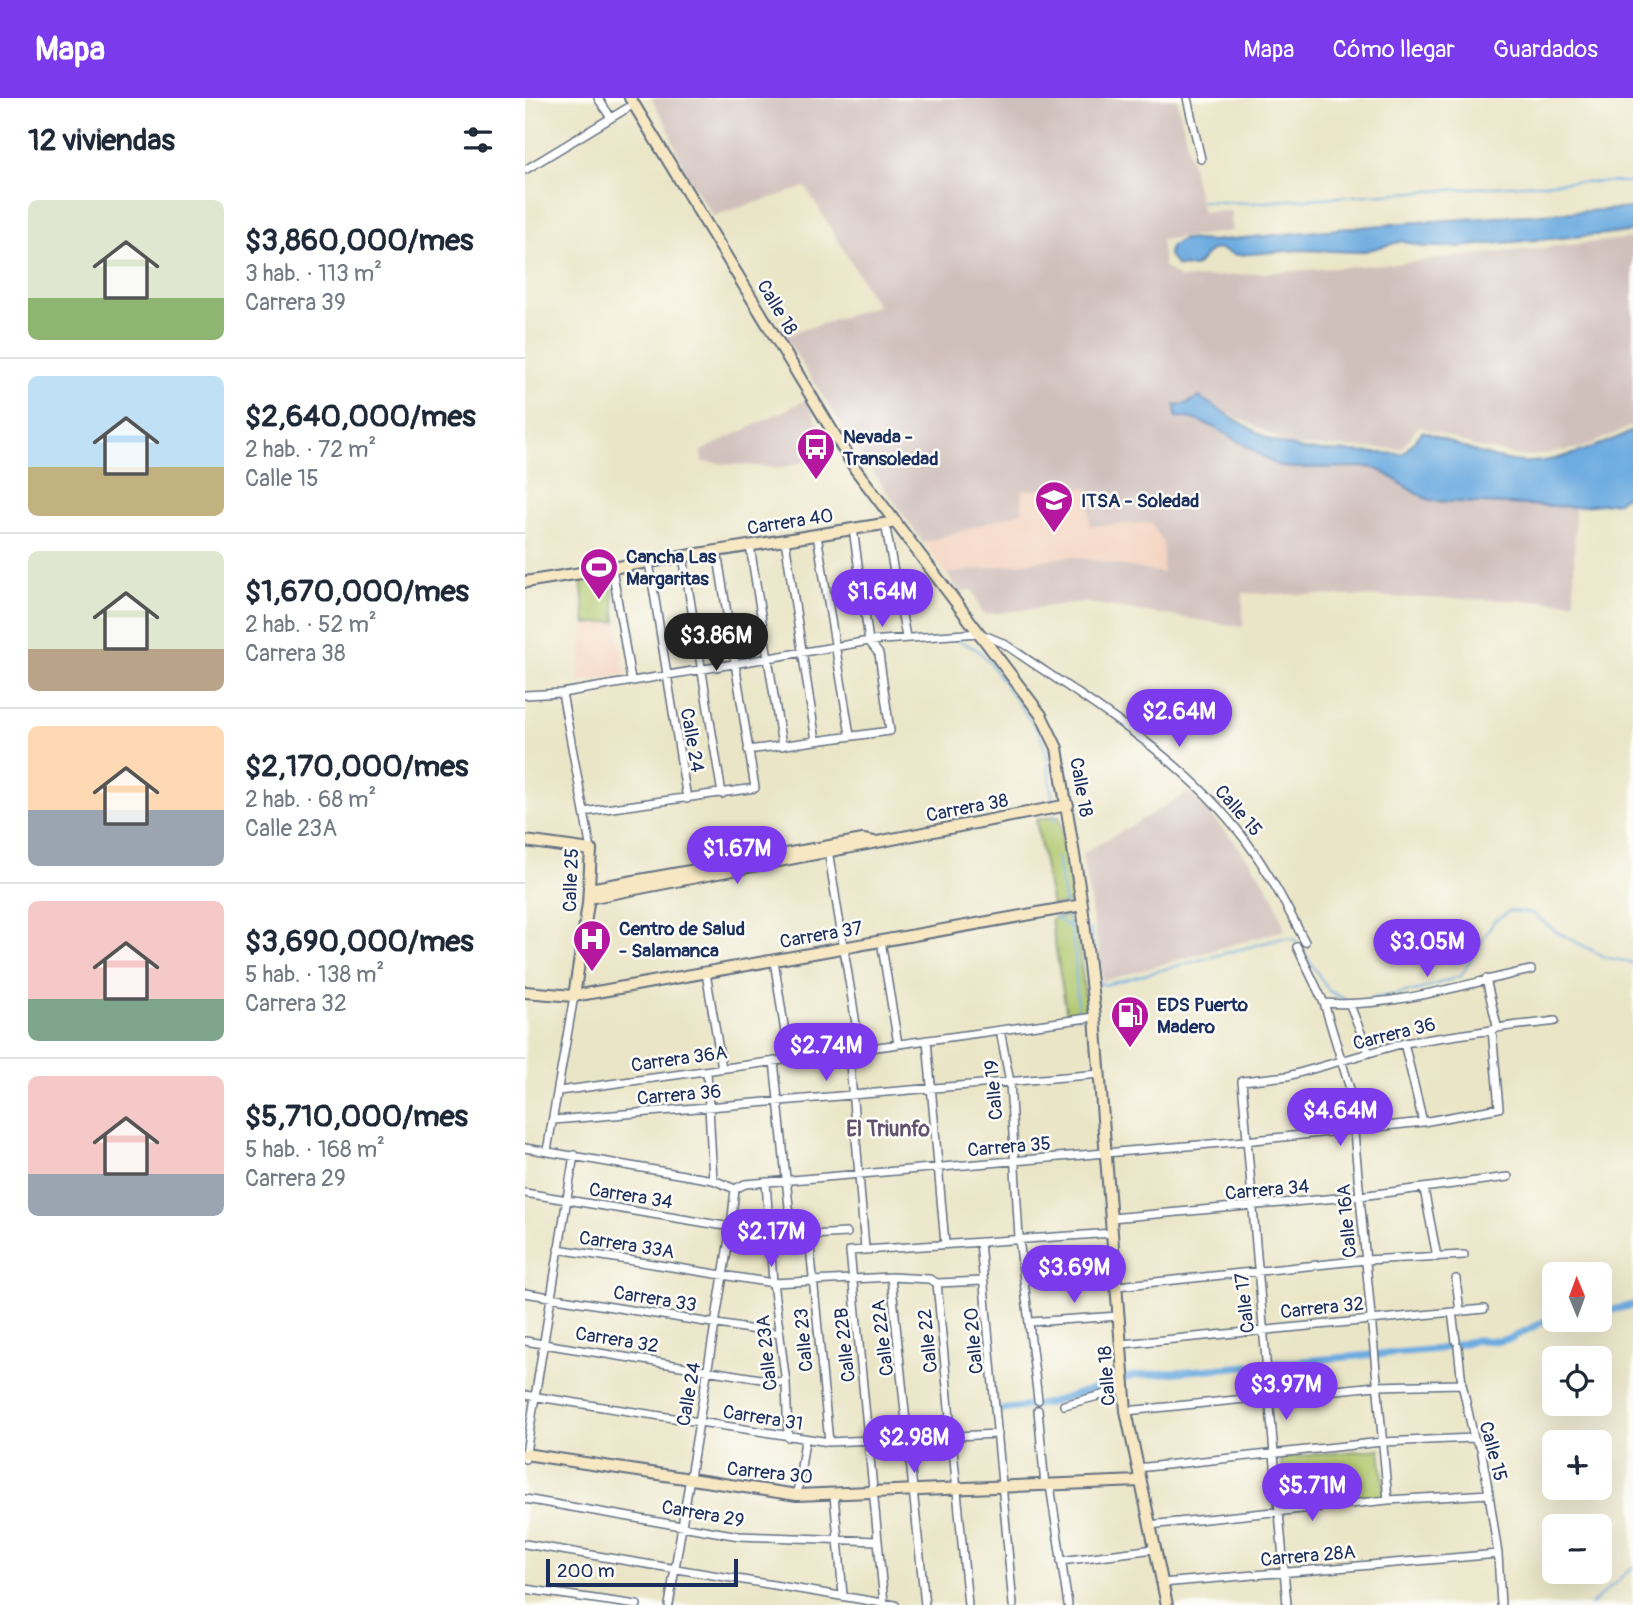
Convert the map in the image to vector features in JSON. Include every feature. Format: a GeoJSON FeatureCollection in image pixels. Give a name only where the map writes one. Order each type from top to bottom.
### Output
{"type":"FeatureCollection","features":[{"type":"Feature","properties":{"kind":"street"},"geometry":{"type":"LineString","coordinates":[[598,98],[611,118]]}},
{"type":"Feature","properties":{"kind":"street"},"geometry":{"type":"LineString","coordinates":[[1187,98],[1201,159]]}},
{"type":"Feature","properties":{"kind":"street"},"geometry":{"type":"LineString","coordinates":[[525,170],[611,118],[632,101]]}},
{"type":"Feature","properties":{"kind":"street","name":"Calle 18"},"geometry":{"type":"LineString","coordinates":[[632,101],[890,523],[979,633],[1050,732],[1057,748],[1058,807],[1082,905],[1095,1017],[1126,1411],[1167,1605]]}},
{"type":"Feature","properties":{"kind":"street"},"geometry":{"type":"LineString","coordinates":[[890,523],[906,637]]}},
{"type":"Feature","properties":{"kind":"street","name":"Carrera 40"},"geometry":{"type":"LineString","coordinates":[[525,582],[890,523]]}},
{"type":"Feature","properties":{"kind":"street"},"geometry":{"type":"LineString","coordinates":[[748,750],[890,731],[879,654],[870,641],[853,529]]}},
{"type":"Feature","properties":{"kind":"street"},"geometry":{"type":"LineString","coordinates":[[817,535],[850,735]]}},
{"type":"Feature","properties":{"kind":"street"},"geometry":{"type":"LineString","coordinates":[[785,540],[816,741]]}},
{"type":"Feature","properties":{"kind":"street"},"geometry":{"type":"LineString","coordinates":[[750,545],[782,746]]}},
{"type":"Feature","properties":{"kind":"street"},"geometry":{"type":"LineString","coordinates":[[584,812],[755,789],[717,551]]}},
{"type":"Feature","properties":{"kind":"street"},"geometry":{"type":"LineString","coordinates":[[683,556],[722,794]]}},
{"type":"Feature","properties":{"kind":"street","name":"Calle 24"},"geometry":{"type":"LineString","coordinates":[[649,562],[687,799]]}},
{"type":"Feature","properties":{"kind":"street"},"geometry":{"type":"LineString","coordinates":[[612,568],[632,680]]}},
{"type":"Feature","properties":{"kind":"street"},"geometry":{"type":"LineString","coordinates":[[525,695],[562,693],[870,641],[979,633]]}},
{"type":"Feature","properties":{"kind":"street","name":"Calle 15"},"geometry":{"type":"LineString","coordinates":[[979,633],[1003,643],[1138,733],[1198,786],[1257,857],[1305,942]]}},
{"type":"Feature","properties":{"kind":"street","name":"Calle 25"},"geometry":{"type":"LineString","coordinates":[[547,1151],[575,996],[589,894],[591,850],[562,693]]}},
{"type":"Feature","properties":{"kind":"street","name":"Carrera 38"},"geometry":{"type":"LineString","coordinates":[[589,894],[1058,807]]}},
{"type":"Feature","properties":{"kind":"street"},"geometry":{"type":"LineString","coordinates":[[525,841],[591,850]]}},
{"type":"Feature","properties":{"kind":"street"},"geometry":{"type":"LineString","coordinates":[[827,850],[860,1049]]}},
{"type":"Feature","properties":{"kind":"street","name":"Carrera 37"},"geometry":{"type":"LineString","coordinates":[[525,992],[575,996],[1082,905]]}},
{"type":"Feature","properties":{"kind":"street"},"geometry":{"type":"LineString","coordinates":[[881,941],[898,1044]]}},
{"type":"Feature","properties":{"kind":"street","name":"Calle 16A"},"geometry":{"type":"LineString","coordinates":[[1297,947],[1324,1003],[1350,1089],[1375,1386],[1388,1500]]}},
{"type":"Feature","properties":{"kind":"street"},"geometry":{"type":"LineString","coordinates":[[774,960],[789,1059]]}},
{"type":"Feature","properties":{"kind":"street"},"geometry":{"type":"LineString","coordinates":[[1324,1003],[1350,1005],[1409,998],[1531,970]]}},
{"type":"Feature","properties":{"kind":"street"},"geometry":{"type":"LineString","coordinates":[[706,973],[722,1068]]}},
{"type":"Feature","properties":{"kind":"street"},"geometry":{"type":"LineString","coordinates":[[1486,979],[1494,1028]]}},
{"type":"Feature","properties":{"kind":"street"},"geometry":{"type":"LineString","coordinates":[[1350,1005],[1369,1053]]}},
{"type":"Feature","properties":{"kind":"street","name":"Carrera 36A"},"geometry":{"type":"LineString","coordinates":[[559,1091],[1095,1017]]}},
{"type":"Feature","properties":{"kind":"street","name":"Carrera 36"},"geometry":{"type":"LineString","coordinates":[[1241,1082],[1289,1076],[1404,1043],[1555,1021]]}},
{"type":"Feature","properties":{"kind":"street","name":"Carrera 35"},"geometry":{"type":"LineString","coordinates":[[735,1189],[745,1184],[786,1180],[1245,1142],[1423,1122],[1499,1108],[1494,1028]]}},
{"type":"Feature","properties":{"kind":"street","name":"Calle 19"},"geometry":{"type":"LineString","coordinates":[[1000,1030],[1010,1082],[1019,1238],[1038,1400]]}},
{"type":"Feature","properties":{"kind":"street"},"geometry":{"type":"LineString","coordinates":[[927,1040],[945,1244]]}},
{"type":"Feature","properties":{"kind":"street"},"geometry":{"type":"LineString","coordinates":[[1404,1043],[1423,1122]]}},
{"type":"Feature","properties":{"kind":"street"},"geometry":{"type":"LineString","coordinates":[[849,1051],[865,1249],[1113,1233]]}},
{"type":"Feature","properties":{"kind":"street"},"geometry":{"type":"LineString","coordinates":[[773,1061],[792,1236],[847,1233]]}},
{"type":"Feature","properties":{"kind":"street"},"geometry":{"type":"LineString","coordinates":[[706,1070],[713,1180]]}},
{"type":"Feature","properties":{"kind":"street","name":"Carrera 36"},"geometry":{"type":"LineString","coordinates":[[554,1120],[1100,1074]]}},
{"type":"Feature","properties":{"kind":"street","name":"Calle 17"},"geometry":{"type":"LineString","coordinates":[[1241,1082],[1287,1605]]}},
{"type":"Feature","properties":{"kind":"street"},"geometry":{"type":"LineString","coordinates":[[525,1147],[713,1180],[735,1189]]}},
{"type":"Feature","properties":{"kind":"street"},"geometry":{"type":"LineString","coordinates":[[525,1456],[529,1396],[542,1343],[574,1155]]}},
{"type":"Feature","properties":{"kind":"street","name":"Carrera 34"},"geometry":{"type":"LineString","coordinates":[[1111,1218],[1360,1196],[1508,1178]]}},
{"type":"Feature","properties":{"kind":"street","name":"Calle 23A"},"geometry":{"type":"LineString","coordinates":[[766,1182],[773,1283],[786,1383],[788,1437]]}},
{"type":"Feature","properties":{"kind":"street","name":"Calle 24"},"geometry":{"type":"LineString","coordinates":[[669,1605],[724,1275],[735,1189]]}},
{"type":"Feature","properties":{"kind":"street"},"geometry":{"type":"LineString","coordinates":[[1425,1189],[1437,1257]]}},
{"type":"Feature","properties":{"kind":"street","name":"Carrera 34"},"geometry":{"type":"LineString","coordinates":[[525,1193],[731,1227]]}},
{"type":"Feature","properties":{"kind":"street"},"geometry":{"type":"LineString","coordinates":[[742,1229],[771,1234]]}},
{"type":"Feature","properties":{"kind":"street","name":"Calle 23"},"geometry":{"type":"LineString","coordinates":[[809,1236],[829,1442]]}},
{"type":"Feature","properties":{"kind":"street","name":"Calle 20"},"geometry":{"type":"LineString","coordinates":[[979,1242],[1013,1605]]}},
{"type":"Feature","properties":{"kind":"street","name":"Carrera 33A"},"geometry":{"type":"LineString","coordinates":[[558,1249],[773,1283],[891,1277],[929,1279],[937,1283],[983,1281]]}},
{"type":"Feature","properties":{"kind":"street","name":"Calle 22B"},"geometry":{"type":"LineString","coordinates":[[865,1249],[850,1251],[884,1603]]}},
{"type":"Feature","properties":{"kind":"street"},"geometry":{"type":"LineString","coordinates":[[1117,1286],[1365,1260],[1464,1255]]}},
{"type":"Feature","properties":{"kind":"street","name":"Calle 22A"},"geometry":{"type":"LineString","coordinates":[[891,1277],[925,1605]]}},
{"type":"Feature","properties":{"kind":"street","name":"Calle 15"},"geometry":{"type":"LineString","coordinates":[[1456,1279],[1457,1344],[1462,1384],[1474,1438],[1481,1448],[1498,1554],[1501,1605]]}},
{"type":"Feature","properties":{"kind":"street","name":"Calle 22"},"geometry":{"type":"LineString","coordinates":[[937,1283],[968,1605]]}},
{"type":"Feature","properties":{"kind":"street","name":"Carrera 33"},"geometry":{"type":"LineString","coordinates":[[525,1293],[780,1334]]}},
{"type":"Feature","properties":{"kind":"street","name":"Carrera 32"},"geometry":{"type":"LineString","coordinates":[[1122,1344],[1369,1318],[1484,1309]]}},
{"type":"Feature","properties":{"kind":"street"},"geometry":{"type":"LineString","coordinates":[[1030,1322],[1119,1315]]}},
{"type":"Feature","properties":{"kind":"street","name":"Carrera 32"},"geometry":{"type":"LineString","coordinates":[[525,1340],[786,1383]]}},
{"type":"Feature","properties":{"kind":"street"},"geometry":{"type":"LineString","coordinates":[[1126,1411],[1375,1386],[1462,1384]]}},
{"type":"Feature","properties":{"kind":"street"},"geometry":{"type":"LineString","coordinates":[[1064,1405],[1124,1386]]}},
{"type":"Feature","properties":{"kind":"street","name":"Carrera 31"},"geometry":{"type":"LineString","coordinates":[[529,1396],[829,1442],[998,1434]]}},
{"type":"Feature","properties":{"kind":"street"},"geometry":{"type":"LineString","coordinates":[[1038,1410],[1068,1605]]}},
{"type":"Feature","properties":{"kind":"street"},"geometry":{"type":"LineString","coordinates":[[1136,1468],[1382,1442],[1474,1438]]}},
{"type":"Feature","properties":{"kind":"street"},"geometry":{"type":"LineString","coordinates":[[797,1495],[805,1440]]}},
{"type":"Feature","properties":{"kind":"street","name":"Carrera 30"},"geometry":{"type":"LineString","coordinates":[[525,1456],[797,1495],[1139,1481]]}},
{"type":"Feature","properties":{"kind":"street"},"geometry":{"type":"LineString","coordinates":[[1149,1525],[1388,1500],[1489,1494]]}},
{"type":"Feature","properties":{"kind":"street"},"geometry":{"type":"LineString","coordinates":[[834,1495],[843,1595]]}},
{"type":"Feature","properties":{"kind":"street","name":"Carrera 29"},"geometry":{"type":"LineString","coordinates":[[525,1499],[740,1536],[878,1541]]}},
{"type":"Feature","properties":{"kind":"street"},"geometry":{"type":"LineString","coordinates":[[525,1544],[843,1595],[863,1602],[895,1605]]}},
{"type":"Feature","properties":{"kind":"street"},"geometry":{"type":"LineString","coordinates":[[1061,1561],[1154,1549]]}},
{"type":"Feature","properties":{"kind":"street","name":"Carrera 28A"},"geometry":{"type":"LineString","coordinates":[[1162,1583],[1498,1554]]}},
{"type":"Feature","properties":{"kind":"street"},"geometry":{"type":"LineString","coordinates":[[525,1589],[637,1605]]}},
{"type":"Feature","properties":{"kind":"shaded area"},"geometry":{"type":"Polygon","coordinates":[[[651,98],[1177,98],[1202,212],[1231,211],[1232,231],[1161,240],[1164,266],[1180,279],[1402,263],[1633,238],[1633,426],[1581,448],[1525,457],[1476,447],[1419,426],[1401,449],[1292,446],[1199,397],[1186,404],[1175,405],[1187,416],[1203,422],[1277,465],[1291,468],[1370,467],[1381,470],[1418,497],[1434,501],[1575,507],[1574,602],[1243,593],[1243,627],[1082,602],[983,615],[973,590],[959,592],[947,574],[1071,556],[1163,573],[1163,542],[1151,523],[1090,526],[1088,488],[1022,490],[1022,512],[923,543],[857,449],[784,336],[877,306],[806,187],[713,216],[686,175],[667,125],[651,98]]]}},
{"type":"Feature","properties":{"kind":"shaded area"},"geometry":{"type":"Polygon","coordinates":[[[806,400],[834,453],[781,468],[702,462],[701,451],[806,400]]]}},
{"type":"Feature","properties":{"kind":"shaded area","name":"ITSA - Soledad"},"geometry":{"type":"Polygon","coordinates":[[[1088,488],[1091,526],[1151,523],[1163,542],[1163,573],[1071,556],[947,574],[923,543],[1022,512],[1022,490],[1088,488]]]}},
{"type":"Feature","properties":{"kind":"shaded area"},"geometry":{"type":"Polygon","coordinates":[[[617,622],[626,675],[578,683],[585,625],[617,622]]]}},
{"type":"Feature","properties":{"kind":"shaded area"},"geometry":{"type":"Polygon","coordinates":[[[1189,792],[1235,842],[1260,875],[1274,898],[1285,930],[1103,981],[1082,854],[1189,792]]]}},
{"type":"Feature","properties":{"kind":"green space","name":"Cancha Las Margaritas"},"geometry":{"type":"Polygon","coordinates":[[[611,578],[616,621],[586,624],[581,581],[611,578]]]}},
{"type":"Feature","properties":{"kind":"green space"},"geometry":{"type":"Polygon","coordinates":[[[1059,816],[1073,902],[1052,906],[1036,820],[1059,816]]]}},
{"type":"Feature","properties":{"kind":"green space"},"geometry":{"type":"Polygon","coordinates":[[[1075,915],[1087,1012],[1067,1016],[1051,919],[1075,915]]]}},
{"type":"Feature","properties":{"kind":"green space"},"geometry":{"type":"Polygon","coordinates":[[[1380,1449],[1385,1497],[1286,1507],[1281,1458],[1380,1449]]]}},
{"type":"Feature","properties":{"kind":"water"},"geometry":{"type":"Polygon","coordinates":[[[1633,208],[1633,231],[1629,232],[1457,247],[1424,247],[1403,241],[1361,252],[1300,250],[1236,255],[1220,249],[1211,250],[1195,267],[1177,266],[1169,255],[1170,247],[1183,239],[1211,241],[1404,223],[1633,208]]]}},
{"type":"Feature","properties":{"kind":"water"},"geometry":{"type":"Polygon","coordinates":[[[1199,397],[1270,440],[1303,450],[1403,454],[1423,431],[1497,458],[1536,462],[1579,452],[1633,431],[1633,490],[1618,502],[1575,507],[1434,501],[1370,467],[1291,468],[1277,465],[1214,428],[1188,418],[1176,417],[1175,405],[1186,404],[1199,397]]]}},
{"type":"Feature","properties":{"kind":"waterway"},"geometry":{"type":"LineString","coordinates":[[1201,201],[1248,203],[1566,182],[1633,182]]}},
{"type":"Feature","properties":{"kind":"waterway"},"geometry":{"type":"LineString","coordinates":[[953,638],[976,649],[987,659],[1039,733],[1047,754],[1053,805]]}},
{"type":"Feature","properties":{"kind":"waterway"},"geometry":{"type":"LineString","coordinates":[[1054,814],[1054,821]]}},
{"type":"Feature","properties":{"kind":"waterway"},"geometry":{"type":"LineString","coordinates":[[1057,857],[1065,904]]}},
{"type":"Feature","properties":{"kind":"waterway"},"geometry":{"type":"LineString","coordinates":[[1368,999],[1418,990],[1461,976],[1494,921],[1510,911],[1532,913],[1555,931],[1605,957],[1633,963]]}},
{"type":"Feature","properties":{"kind":"waterway"},"geometry":{"type":"LineString","coordinates":[[1067,913],[1075,953],[1078,1018]]}},
{"type":"Feature","properties":{"kind":"waterway"},"geometry":{"type":"LineString","coordinates":[[1054,914],[1064,924],[1081,930]]}},
{"type":"Feature","properties":{"kind":"waterway"},"geometry":{"type":"LineString","coordinates":[[1090,929],[1099,983],[1105,985],[1283,938],[1294,939],[1300,946]]}},
{"type":"Feature","properties":{"kind":"waterway"},"geometry":{"type":"LineString","coordinates":[[1303,951],[1329,991],[1346,1000]]}},
{"type":"Feature","properties":{"kind":"waterway"},"geometry":{"type":"LineString","coordinates":[[1612,1310],[1633,1305]]}},
{"type":"Feature","properties":{"kind":"waterway"},"geometry":{"type":"LineString","coordinates":[[995,1411],[1049,1403],[1133,1376],[1439,1349],[1476,1340],[1499,1341],[1512,1338],[1542,1322]]}},
{"type":"Feature","properties":{"kind":"waterway"},"geometry":{"type":"LineString","coordinates":[[1590,1605],[1633,1567]]}},
{"type":"Feature","properties":{"kind":"place","name":"Nevada - Transoledad"},"geometry":{"type":"Point","coordinates":[816,481]}},
{"type":"Feature","properties":{"kind":"place","name":"ITSA - Soledad"},"geometry":{"type":"Point","coordinates":[1054,534]}},
{"type":"Feature","properties":{"kind":"place","name":"Cancha Las Margaritas"},"geometry":{"type":"Point","coordinates":[599,601]}},
{"type":"Feature","properties":{"kind":"place","name":"Centro de Salud - Salamanca"},"geometry":{"type":"Point","coordinates":[592,973]}},
{"type":"Feature","properties":{"kind":"place","name":"EDS Puerto Madero"},"geometry":{"type":"Point","coordinates":[1130,1049]}},
{"type":"Feature","properties":{"kind":"district","name":"El Triunfo"},"geometry":{"type":"Point","coordinates":[888,1129]}}]}
